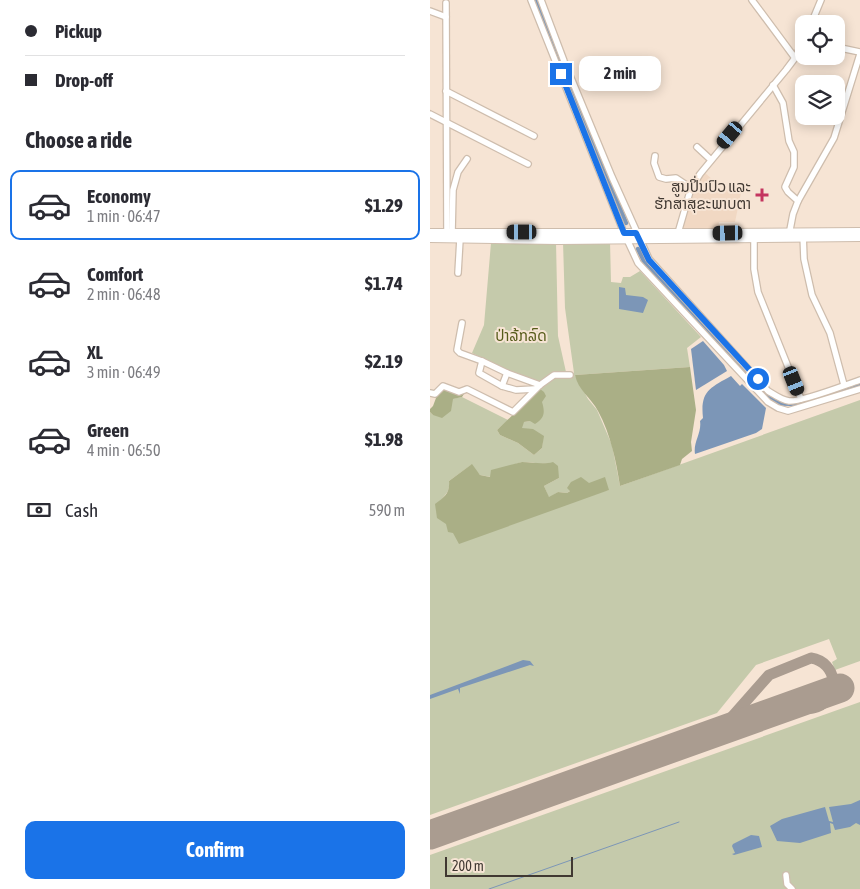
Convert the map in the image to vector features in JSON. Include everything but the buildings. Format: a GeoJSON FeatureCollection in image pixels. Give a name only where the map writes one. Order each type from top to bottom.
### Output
{"type":"FeatureCollection","features":[{"type":"Feature","properties":{"kind":"highway"},"geometry":{"type":"LineString","coordinates":[[803,235],[860,232]]}},
{"type":"Feature","properties":{"kind":"highway"},"geometry":{"type":"LineString","coordinates":[[430,233],[754,239],[789,235]]}},
{"type":"Feature","properties":{"kind":"highway"},"geometry":{"type":"LineString","coordinates":[[638,236],[678,233],[860,237]]}},
{"type":"Feature","properties":{"kind":"highway"},"geometry":{"type":"LineString","coordinates":[[430,238],[625,236]]}},
{"type":"Feature","properties":{"kind":"street"},"geometry":{"type":"LineString","coordinates":[[531,0],[625,236],[638,263],[768,402],[778,408],[788,411],[860,389]]}},
{"type":"Feature","properties":{"kind":"street"},"geometry":{"type":"LineString","coordinates":[[541,0],[564,61],[649,260],[768,391],[779,398],[790,401],[802,399],[860,380]]}},
{"type":"Feature","properties":{"kind":"street"},"geometry":{"type":"LineString","coordinates":[[678,233],[691,188],[710,158],[795,58],[752,0]]}},
{"type":"Feature","properties":{"kind":"street"},"geometry":{"type":"LineString","coordinates":[[815,15],[821,0]]}},
{"type":"Feature","properties":{"kind":"street"},"geometry":{"type":"LineString","coordinates":[[446,3],[445,122],[450,233]]}},
{"type":"Feature","properties":{"kind":"street"},"geometry":{"type":"LineString","coordinates":[[430,11],[446,17]]}},
{"type":"Feature","properties":{"kind":"street"},"geometry":{"type":"LineString","coordinates":[[789,235],[798,201],[834,138],[860,53],[845,49]]}},
{"type":"Feature","properties":{"kind":"street"},"geometry":{"type":"LineString","coordinates":[[774,85],[783,103],[789,142],[794,152],[794,166],[786,187],[788,192],[798,201]]}},
{"type":"Feature","properties":{"kind":"street"},"geometry":{"type":"LineString","coordinates":[[446,91],[534,136]]}},
{"type":"Feature","properties":{"kind":"street"},"geometry":{"type":"LineString","coordinates":[[430,114],[528,164]]}},
{"type":"Feature","properties":{"kind":"street"},"geometry":{"type":"LineString","coordinates":[[697,147],[710,158]]}},
{"type":"Feature","properties":{"kind":"street"},"geometry":{"type":"LineString","coordinates":[[655,156],[654,162],[659,177],[666,180],[676,178],[691,188]]}},
{"type":"Feature","properties":{"kind":"street"},"geometry":{"type":"LineString","coordinates":[[450,233],[453,190],[458,172],[467,159]]}},
{"type":"Feature","properties":{"kind":"street"},"geometry":{"type":"LineString","coordinates":[[803,235],[804,259],[812,295],[830,333],[844,385]]}},
{"type":"Feature","properties":{"kind":"street"},"geometry":{"type":"LineString","coordinates":[[458,273],[460,239]]}},
{"type":"Feature","properties":{"kind":"street"},"geometry":{"type":"LineString","coordinates":[[754,239],[754,269],[757,277],[758,292],[802,399]]}},
{"type":"Feature","properties":{"kind":"street"},"geometry":{"type":"LineString","coordinates":[[462,323],[457,350],[460,353],[538,387]]}},
{"type":"Feature","properties":{"kind":"street"},"geometry":{"type":"LineString","coordinates":[[482,362],[479,373],[502,386],[516,390],[538,387]]}},
{"type":"Feature","properties":{"kind":"street"},"geometry":{"type":"LineString","coordinates":[[502,386],[508,373]]}},
{"type":"Feature","properties":{"kind":"street"},"geometry":{"type":"LineString","coordinates":[[430,393],[435,394],[440,387],[444,386],[459,392],[467,388],[513,412],[538,387],[554,375],[570,374]]}},
{"type":"Feature","properties":{"kind":"street"},"geometry":{"type":"LineString","coordinates":[[786,875],[787,884],[792,889]]}},
{"type":"Feature","properties":{"kind":"shaded area"},"geometry":{"type":"Polygon","coordinates":[[[705,173],[722,188],[741,193],[735,222],[719,222],[718,230],[683,228],[693,191],[705,173]]]}},
{"type":"Feature","properties":{"kind":"green space","name":"ປ່າລ້ກລົດ"},"geometry":{"type":"Polygon","coordinates":[[[610,241],[611,282],[621,283],[623,277],[630,277],[640,271],[701,337],[687,348],[690,367],[575,375],[588,399],[597,410],[612,445],[620,486],[860,400],[860,661],[835,670],[832,662],[837,659],[829,639],[756,665],[717,713],[430,815],[430,412],[433,415],[452,399],[462,397],[508,420],[497,430],[500,435],[518,443],[534,455],[542,448],[543,436],[521,429],[523,422],[530,421],[541,402],[538,385],[472,353],[484,325],[491,243],[556,242],[558,336],[566,372],[574,373],[565,308],[563,242],[610,241]],[[522,462],[509,466],[491,477],[480,475],[471,465],[449,481],[448,490],[440,501],[436,512],[549,498],[544,486],[559,478],[553,463],[522,462]],[[571,490],[567,493],[558,492],[550,498],[609,490],[571,490]]]}},
{"type":"Feature","properties":{"kind":"green space"},"geometry":{"type":"Polygon","coordinates":[[[690,367],[696,410],[691,442],[692,451],[682,459],[680,465],[620,486],[615,458],[606,429],[598,411],[582,390],[575,375],[690,367]]]}},
{"type":"Feature","properties":{"kind":"green space"},"geometry":{"type":"Polygon","coordinates":[[[445,389],[466,391],[462,397],[453,399],[451,411],[442,418],[433,415],[430,409],[436,398],[434,397],[445,389]]]}},
{"type":"Feature","properties":{"kind":"green space"},"geometry":{"type":"Polygon","coordinates":[[[540,389],[546,396],[542,402],[544,412],[542,417],[535,424],[530,421],[524,422],[522,428],[533,429],[544,436],[542,448],[534,455],[518,443],[500,435],[497,430],[540,389]]]}},
{"type":"Feature","properties":{"kind":"green space"},"geometry":{"type":"Polygon","coordinates":[[[522,462],[553,462],[558,466],[559,478],[544,486],[549,497],[558,492],[567,493],[570,491],[567,488],[571,482],[581,477],[589,483],[605,477],[609,490],[459,544],[453,533],[448,532],[446,524],[437,518],[435,504],[444,497],[449,481],[472,464],[480,475],[490,477],[491,470],[522,462]]]}},
{"type":"Feature","properties":{"kind":"green space"},"geometry":{"type":"Polygon","coordinates":[[[860,702],[860,889],[430,889],[430,855],[860,702]]]}},
{"type":"Feature","properties":{"kind":"water"},"geometry":{"type":"Polygon","coordinates":[[[619,287],[625,288],[626,295],[643,297],[648,300],[643,313],[619,309],[619,287]]]}},
{"type":"Feature","properties":{"kind":"water"},"geometry":{"type":"Polygon","coordinates":[[[703,341],[727,371],[696,390],[691,349],[703,341]]]}},
{"type":"Feature","properties":{"kind":"water"},"geometry":{"type":"Polygon","coordinates":[[[731,376],[740,386],[742,384],[766,408],[762,429],[756,433],[695,454],[700,421],[703,418],[702,409],[705,396],[712,387],[731,376]]]}},
{"type":"Feature","properties":{"kind":"water"},"geometry":{"type":"Polygon","coordinates":[[[523,660],[530,661],[534,666],[530,665],[460,688],[460,694],[458,689],[430,699],[430,695],[523,660]]]}},
{"type":"Feature","properties":{"kind":"water"},"geometry":{"type":"Polygon","coordinates":[[[860,800],[860,825],[856,823],[850,827],[835,830],[833,824],[830,823],[831,833],[800,843],[777,841],[770,826],[782,819],[825,807],[829,821],[833,822],[829,807],[851,804],[860,800]]]}},
{"type":"Feature","properties":{"kind":"water"},"geometry":{"type":"Polygon","coordinates":[[[751,835],[759,836],[762,847],[732,854],[735,853],[733,844],[751,835]]]}},
{"type":"Feature","properties":{"kind":"waterway"},"geometry":{"type":"LineString","coordinates":[[536,0],[626,223]]}},
{"type":"Feature","properties":{"kind":"waterway"},"geometry":{"type":"LineString","coordinates":[[638,249],[646,265],[775,402],[786,404],[808,402],[860,385]]}},
{"type":"Feature","properties":{"kind":"waterway"},"geometry":{"type":"LineString","coordinates":[[489,889],[679,822]]}},
{"type":"Feature","properties":{"kind":"taxiway"},"geometry":{"type":"LineString","coordinates":[[693,741],[724,726],[769,675],[811,658],[820,661],[831,673],[833,688],[830,696],[817,707],[805,709],[786,708]]}},
{"type":"Feature","properties":{"kind":"runway"},"geometry":{"type":"LineString","coordinates":[[430,835],[840,688]]}},
{"type":"Feature","properties":{"kind":"place","name":"ສູນປິ່ນປົວ ແລະ ຮັກສາສຸຂະພາບຕາ"},"geometry":{"type":"Point","coordinates":[762,195]}},
{"type":"Feature","properties":{"kind":"route"},"geometry":{"type":"LineString","coordinates":[[561,74],[624,233],[636,233],[649,260],[758,379]]}}]}
